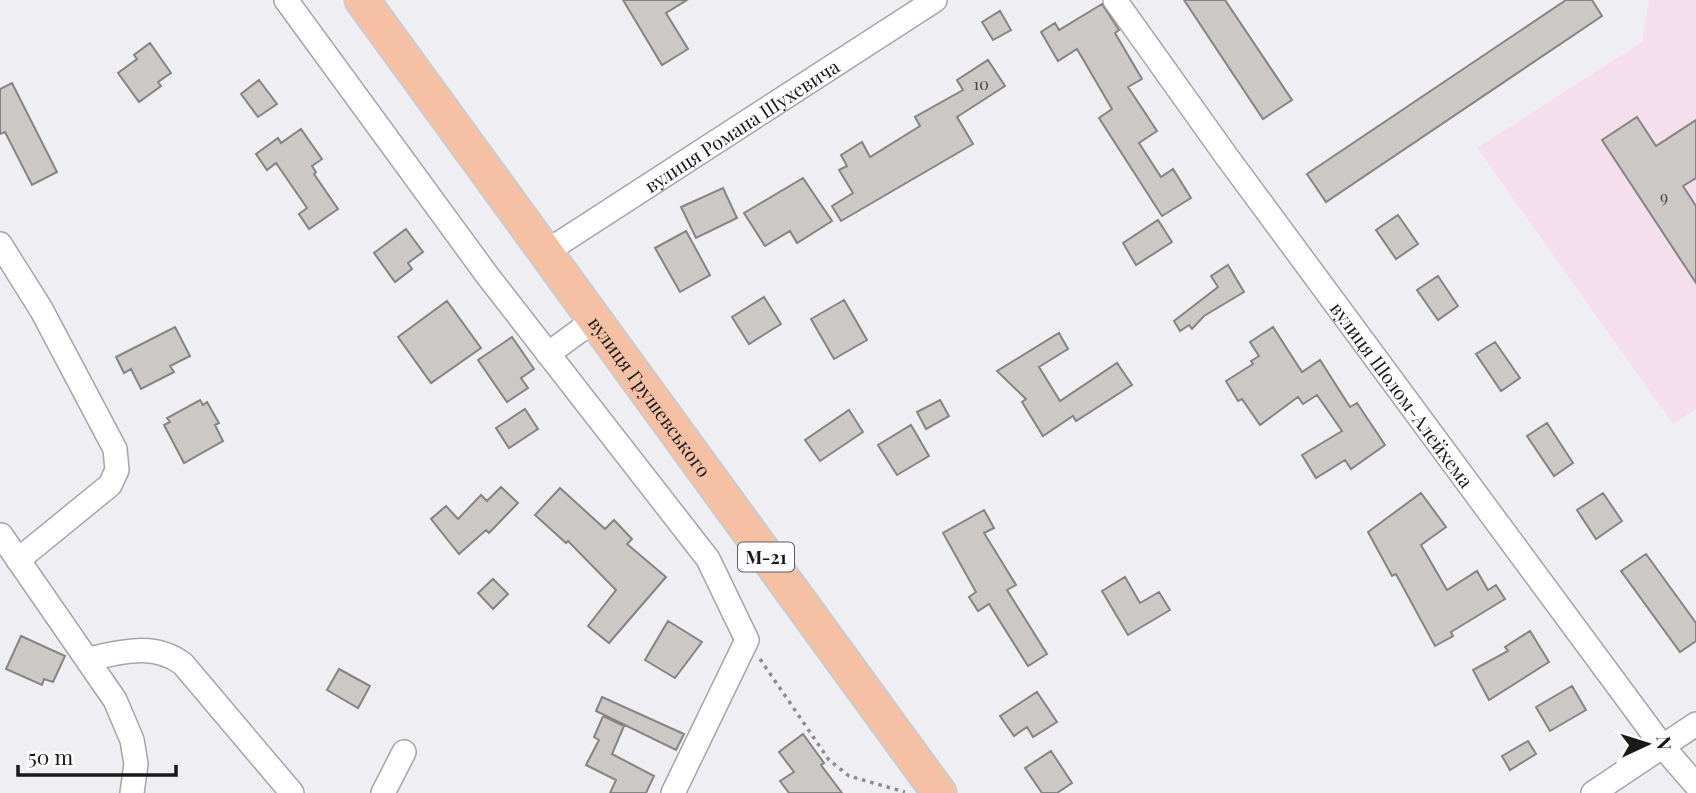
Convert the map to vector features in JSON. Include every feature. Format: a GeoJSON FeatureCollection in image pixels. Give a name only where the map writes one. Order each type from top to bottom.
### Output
{"type":"FeatureCollection","features":[{"type":"Feature","properties":{"kind":"highway","name":"вулиця Грушевського"},"geometry":{"type":"LineString","coordinates":[[362,0],[939,793]]}},
{"type":"Feature","properties":{"kind":"street"},"geometry":{"type":"LineString","coordinates":[[286,0],[548,354],[708,559],[747,640],[673,793]]}},
{"type":"Feature","properties":{"kind":"street","name":"вулиця Романа Шухевича"},"geometry":{"type":"LineString","coordinates":[[546,252],[935,0]]}},
{"type":"Feature","properties":{"kind":"street","name":"вулиця Шолом-Алейхема"},"geometry":{"type":"LineString","coordinates":[[1115,0],[1227,157],[1663,747],[1696,785]]}},
{"type":"Feature","properties":{"kind":"street"},"geometry":{"type":"LineString","coordinates":[[0,244],[41,309],[115,449],[117,470],[110,485],[19,560]]}},
{"type":"Feature","properties":{"kind":"street"},"geometry":{"type":"LineString","coordinates":[[548,354],[594,320]]}},
{"type":"Feature","properties":{"kind":"street"},"geometry":{"type":"LineString","coordinates":[[0,536],[115,699],[129,730],[136,764],[132,793]]}},
{"type":"Feature","properties":{"kind":"street"},"geometry":{"type":"LineString","coordinates":[[88,659],[134,650],[170,654],[183,664],[292,793]]}},
{"type":"Feature","properties":{"kind":"street"},"geometry":{"type":"LineString","coordinates":[[1593,793],[1696,724]]}},
{"type":"Feature","properties":{"kind":"street"},"geometry":{"type":"LineString","coordinates":[[383,793],[404,752]]}},
{"type":"Feature","properties":{"kind":"path"},"geometry":{"type":"LineString","coordinates":[[747,640],[829,760],[849,776],[910,793]]}},
{"type":"Feature","properties":{"kind":"shaded area"},"geometry":{"type":"Polygon","coordinates":[[[1649,0],[1696,0],[1696,409],[1673,424],[1477,148],[1642,42],[1649,0]]]}},
{"type":"Feature","properties":{"kind":"building"},"geometry":{"type":"Polygon","coordinates":[[[623,0],[687,0],[666,13],[688,49],[662,65],[623,0]]]}},
{"type":"Feature","properties":{"kind":"building"},"geometry":{"type":"Polygon","coordinates":[[[1184,0],[1225,0],[1292,100],[1263,119],[1184,0]]]}},
{"type":"Feature","properties":{"kind":"building"},"geometry":{"type":"Polygon","coordinates":[[[1566,0],[1592,0],[1602,16],[1326,202],[1307,174],[1566,0]]]}},
{"type":"Feature","properties":{"kind":"building"},"geometry":{"type":"Polygon","coordinates":[[[1102,4],[1119,30],[1115,33],[1142,79],[1128,87],[1157,131],[1139,143],[1161,177],[1173,169],[1191,198],[1162,216],[1099,118],[1112,109],[1077,49],[1058,61],[1041,32],[1055,23],[1059,30],[1102,4]]]}},
{"type":"Feature","properties":{"kind":"building"},"geometry":{"type":"Polygon","coordinates":[[[1000,11],[1011,30],[993,40],[982,22],[1000,11]]]}},
{"type":"Feature","properties":{"kind":"building"},"geometry":{"type":"Polygon","coordinates":[[[150,43],[171,73],[158,82],[161,86],[139,102],[118,73],[137,59],[134,55],[150,43]]]}},
{"type":"Feature","properties":{"kind":"building"},"geometry":{"type":"Polygon","coordinates":[[[988,60],[1005,86],[957,117],[973,144],[841,221],[832,206],[853,193],[839,170],[847,166],[841,155],[862,142],[870,157],[920,126],[915,117],[963,90],[957,80],[988,60]]]}},
{"type":"Feature","properties":{"kind":"building"},"geometry":{"type":"Polygon","coordinates":[[[259,80],[277,104],[258,117],[241,94],[259,80]]]}},
{"type":"Feature","properties":{"kind":"building"},"geometry":{"type":"Polygon","coordinates":[[[12,83],[57,172],[32,185],[5,132],[0,134],[0,89],[12,83]]]}},
{"type":"Feature","properties":{"kind":"building"},"geometry":{"type":"Polygon","coordinates":[[[1637,117],[1656,146],[1696,120],[1696,178],[1683,186],[1696,206],[1696,283],[1602,140],[1637,117]]]}},
{"type":"Feature","properties":{"kind":"building"},"geometry":{"type":"Polygon","coordinates":[[[301,129],[322,159],[312,166],[316,172],[314,174],[338,209],[309,229],[299,214],[307,208],[276,163],[267,170],[256,154],[278,138],[281,143],[301,129]]]}},
{"type":"Feature","properties":{"kind":"building"},"geometry":{"type":"Polygon","coordinates":[[[803,178],[832,221],[797,243],[790,231],[765,246],[744,213],[803,178]]]}},
{"type":"Feature","properties":{"kind":"building"},"geometry":{"type":"Polygon","coordinates":[[[723,188],[737,218],[696,238],[681,207],[723,188]]]}},
{"type":"Feature","properties":{"kind":"building"},"geometry":{"type":"Polygon","coordinates":[[[1398,215],[1418,244],[1396,259],[1376,230],[1398,215]]]}},
{"type":"Feature","properties":{"kind":"building"},"geometry":{"type":"Polygon","coordinates":[[[1158,220],[1172,242],[1136,265],[1123,243],[1158,220]]]}},
{"type":"Feature","properties":{"kind":"building"},"geometry":{"type":"Polygon","coordinates":[[[406,229],[423,252],[408,263],[412,269],[395,282],[374,253],[406,229]]]}},
{"type":"Feature","properties":{"kind":"building"},"geometry":{"type":"Polygon","coordinates":[[[686,231],[710,275],[680,292],[655,248],[686,231]]]}},
{"type":"Feature","properties":{"kind":"building"},"geometry":{"type":"Polygon","coordinates":[[[1228,265],[1244,292],[1204,316],[1192,329],[1189,325],[1180,331],[1174,321],[1218,287],[1211,276],[1228,265]]]}},
{"type":"Feature","properties":{"kind":"building"},"geometry":{"type":"Polygon","coordinates":[[[1438,276],[1458,306],[1438,320],[1417,290],[1438,276]]]}},
{"type":"Feature","properties":{"kind":"building"},"geometry":{"type":"Polygon","coordinates":[[[764,297],[781,324],[749,344],[732,317],[764,297]]]}},
{"type":"Feature","properties":{"kind":"building"},"geometry":{"type":"Polygon","coordinates":[[[844,300],[867,340],[834,359],[811,319],[844,300]]]}},
{"type":"Feature","properties":{"kind":"building"},"geometry":{"type":"Polygon","coordinates":[[[447,301],[481,348],[431,383],[398,337],[447,301]]]}},
{"type":"Feature","properties":{"kind":"building"},"geometry":{"type":"Polygon","coordinates":[[[175,327],[190,356],[170,366],[174,372],[141,389],[131,369],[124,373],[116,357],[175,327]]]}},
{"type":"Feature","properties":{"kind":"building"},"geometry":{"type":"Polygon","coordinates":[[[1273,327],[1302,372],[1320,360],[1350,407],[1357,403],[1385,445],[1351,469],[1345,460],[1316,478],[1302,455],[1342,431],[1317,395],[1303,404],[1298,397],[1260,425],[1242,399],[1238,401],[1226,381],[1253,364],[1251,361],[1259,356],[1250,342],[1273,327]]]}},
{"type":"Feature","properties":{"kind":"building"},"geometry":{"type":"Polygon","coordinates":[[[1059,333],[1068,349],[1039,367],[1060,401],[1117,363],[1132,385],[1076,421],[1073,416],[1043,436],[1022,402],[1026,399],[997,371],[1059,333]]]}},
{"type":"Feature","properties":{"kind":"building"},"geometry":{"type":"Polygon","coordinates":[[[512,337],[534,369],[521,378],[528,388],[507,402],[478,360],[512,337]]]}},
{"type":"Feature","properties":{"kind":"building"},"geometry":{"type":"Polygon","coordinates":[[[1495,342],[1520,378],[1501,391],[1476,354],[1495,342]]]}},
{"type":"Feature","properties":{"kind":"building"},"geometry":{"type":"Polygon","coordinates":[[[200,400],[203,405],[207,402],[219,423],[215,425],[223,441],[184,463],[164,425],[170,422],[167,418],[200,400]]]}},
{"type":"Feature","properties":{"kind":"building"},"geometry":{"type":"Polygon","coordinates":[[[940,400],[949,416],[926,429],[917,412],[940,400]]]}},
{"type":"Feature","properties":{"kind":"building"},"geometry":{"type":"Polygon","coordinates":[[[525,409],[538,429],[509,448],[496,428],[525,409]]]}},
{"type":"Feature","properties":{"kind":"building"},"geometry":{"type":"Polygon","coordinates":[[[849,410],[863,432],[820,461],[805,440],[849,410]]]}},
{"type":"Feature","properties":{"kind":"building"},"geometry":{"type":"Polygon","coordinates":[[[1547,423],[1573,463],[1554,476],[1527,436],[1547,423]]]}},
{"type":"Feature","properties":{"kind":"building"},"geometry":{"type":"Polygon","coordinates":[[[911,425],[929,456],[897,475],[878,445],[911,425]]]}},
{"type":"Feature","properties":{"kind":"building"},"geometry":{"type":"Polygon","coordinates":[[[501,487],[518,503],[489,533],[486,530],[459,554],[431,519],[446,506],[458,519],[481,495],[487,501],[501,487]]]}},
{"type":"Feature","properties":{"kind":"building"},"geometry":{"type":"Polygon","coordinates":[[[560,488],[605,529],[614,520],[632,539],[627,544],[666,577],[609,643],[588,626],[616,590],[568,541],[566,543],[535,515],[560,488]]]}},
{"type":"Feature","properties":{"kind":"building"},"geometry":{"type":"Polygon","coordinates":[[[1421,493],[1446,527],[1421,545],[1447,590],[1477,571],[1488,590],[1496,585],[1505,599],[1451,632],[1453,636],[1435,646],[1396,574],[1392,576],[1368,532],[1421,493]]]}},
{"type":"Feature","properties":{"kind":"building"},"geometry":{"type":"Polygon","coordinates":[[[1603,493],[1622,521],[1596,539],[1577,510],[1603,493]]]}},
{"type":"Feature","properties":{"kind":"building"},"geometry":{"type":"Polygon","coordinates":[[[984,510],[994,528],[984,533],[1016,585],[1007,590],[1047,654],[1028,666],[989,604],[978,611],[969,597],[976,592],[943,533],[984,510]]]}},
{"type":"Feature","properties":{"kind":"building"},"geometry":{"type":"Polygon","coordinates":[[[1646,554],[1696,623],[1696,641],[1680,652],[1621,571],[1646,554]]]}},
{"type":"Feature","properties":{"kind":"building"},"geometry":{"type":"Polygon","coordinates":[[[1125,577],[1140,603],[1159,592],[1170,610],[1128,635],[1102,591],[1125,577]]]}},
{"type":"Feature","properties":{"kind":"building"},"geometry":{"type":"Polygon","coordinates":[[[493,579],[508,594],[493,609],[478,593],[493,579]]]}},
{"type":"Feature","properties":{"kind":"building"},"geometry":{"type":"Polygon","coordinates":[[[668,621],[702,642],[675,678],[645,660],[668,621]]]}},
{"type":"Feature","properties":{"kind":"building"},"geometry":{"type":"Polygon","coordinates":[[[1530,631],[1549,662],[1489,700],[1473,670],[1508,651],[1505,647],[1530,631]]]}},
{"type":"Feature","properties":{"kind":"building"},"geometry":{"type":"Polygon","coordinates":[[[21,636],[65,656],[53,682],[44,679],[42,685],[6,669],[21,636]]]}},
{"type":"Feature","properties":{"kind":"building"},"geometry":{"type":"Polygon","coordinates":[[[339,669],[370,686],[358,708],[327,690],[339,669]]]}},
{"type":"Feature","properties":{"kind":"building"},"geometry":{"type":"Polygon","coordinates":[[[1572,686],[1586,710],[1550,731],[1536,707],[1572,686]]]}},
{"type":"Feature","properties":{"kind":"building"},"geometry":{"type":"Polygon","coordinates":[[[1037,692],[1057,722],[1033,737],[1027,727],[1014,736],[1000,716],[1037,692]]]}},
{"type":"Feature","properties":{"kind":"building"},"geometry":{"type":"Polygon","coordinates":[[[602,697],[684,734],[676,750],[596,711],[602,697]]]}},
{"type":"Feature","properties":{"kind":"building"},"geometry":{"type":"Polygon","coordinates":[[[603,716],[624,726],[612,754],[654,776],[646,793],[610,793],[616,780],[586,765],[599,740],[594,737],[603,716]]]}},
{"type":"Feature","properties":{"kind":"building"},"geometry":{"type":"Polygon","coordinates":[[[803,734],[842,793],[789,793],[780,781],[794,772],[779,752],[803,734]]]}},
{"type":"Feature","properties":{"kind":"building"},"geometry":{"type":"Polygon","coordinates":[[[1528,741],[1536,754],[1510,770],[1502,756],[1528,741]]]}},
{"type":"Feature","properties":{"kind":"building"},"geometry":{"type":"Polygon","coordinates":[[[1051,751],[1072,783],[1057,793],[1042,793],[1025,768],[1051,751]]]}}]}
